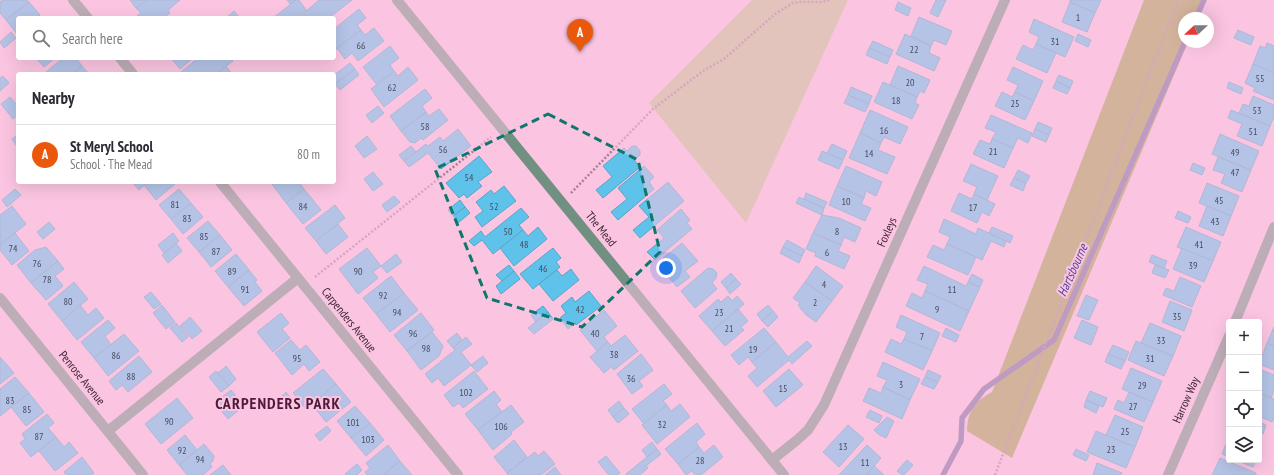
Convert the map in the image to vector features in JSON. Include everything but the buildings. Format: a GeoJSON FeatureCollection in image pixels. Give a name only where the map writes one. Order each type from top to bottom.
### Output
{"type":"FeatureCollection","features":[{"type":"Feature","properties":{"kind":"street"},"geometry":{"type":"LineString","coordinates":[[73,0],[86,16]]}},
{"type":"Feature","properties":{"kind":"street","name":"The Mead"},"geometry":{"type":"LineString","coordinates":[[397,0],[784,475]]}},
{"type":"Feature","properties":{"kind":"street","name":"Foxleys"},"geometry":{"type":"LineString","coordinates":[[772,460],[808,430],[824,405],[1005,0]]}},
{"type":"Feature","properties":{"kind":"street"},"geometry":{"type":"LineString","coordinates":[[122,60],[131,72]]}},
{"type":"Feature","properties":{"kind":"street","name":"Carpenders Avenue"},"geometry":{"type":"LineString","coordinates":[[222,184],[458,475]]}},
{"type":"Feature","properties":{"kind":"street"},"geometry":{"type":"LineString","coordinates":[[1236,319],[1274,227]]}},
{"type":"Feature","properties":{"kind":"street"},"geometry":{"type":"LineString","coordinates":[[108,431],[298,278]]}},
{"type":"Feature","properties":{"kind":"street","name":"Penrose Avenue"},"geometry":{"type":"LineString","coordinates":[[0,298],[143,475]]}},
{"type":"Feature","properties":{"kind":"street","name":"Harrow Way"},"geometry":{"type":"LineString","coordinates":[[1168,475],[1226,343]]}},
{"type":"Feature","properties":{"kind":"path"},"geometry":{"type":"LineString","coordinates":[[562,202],[653,109],[703,71],[724,59],[775,14],[793,4],[801,2],[821,2],[831,0]]}},
{"type":"Feature","properties":{"kind":"path"},"geometry":{"type":"LineString","coordinates":[[995,475],[1178,0]]}},
{"type":"Feature","properties":{"kind":"path"},"geometry":{"type":"LineString","coordinates":[[305,286],[501,129]]}},
{"type":"Feature","properties":{"kind":"highlighted area"},"geometry":{"type":"Polygon","coordinates":[[[548,114],[638,160],[660,252],[582,327],[487,298],[435,169],[548,114]]]}},
{"type":"Feature","properties":{"kind":"shaded area"},"geometry":{"type":"Polygon","coordinates":[[[752,0],[848,0],[746,223],[649,103],[752,0]]]}},
{"type":"Feature","properties":{"kind":"shaded area"},"geometry":{"type":"Polygon","coordinates":[[[1144,0],[1206,0],[1201,12],[1178,12],[1178,48],[1185,48],[1012,458],[967,431],[969,417],[973,407],[981,399],[992,392],[1144,0]]]}},
{"type":"Feature","properties":{"kind":"waterway","name":"Hartsbourne"},"geometry":{"type":"LineString","coordinates":[[1199,12],[1204,0]]}},
{"type":"Feature","properties":{"kind":"waterway","name":"Hartsbourne"},"geometry":{"type":"LineString","coordinates":[[943,475],[961,441],[962,418],[984,389],[1054,340],[1182,48]]}},
{"type":"Feature","properties":{"kind":"place","name":"St Meryl School"},"geometry":{"type":"Point","coordinates":[580,52]}},
{"type":"Feature","properties":{"kind":"district","name":"CARPENDERS PARK"},"geometry":{"type":"Point","coordinates":[278,403]}}]}
